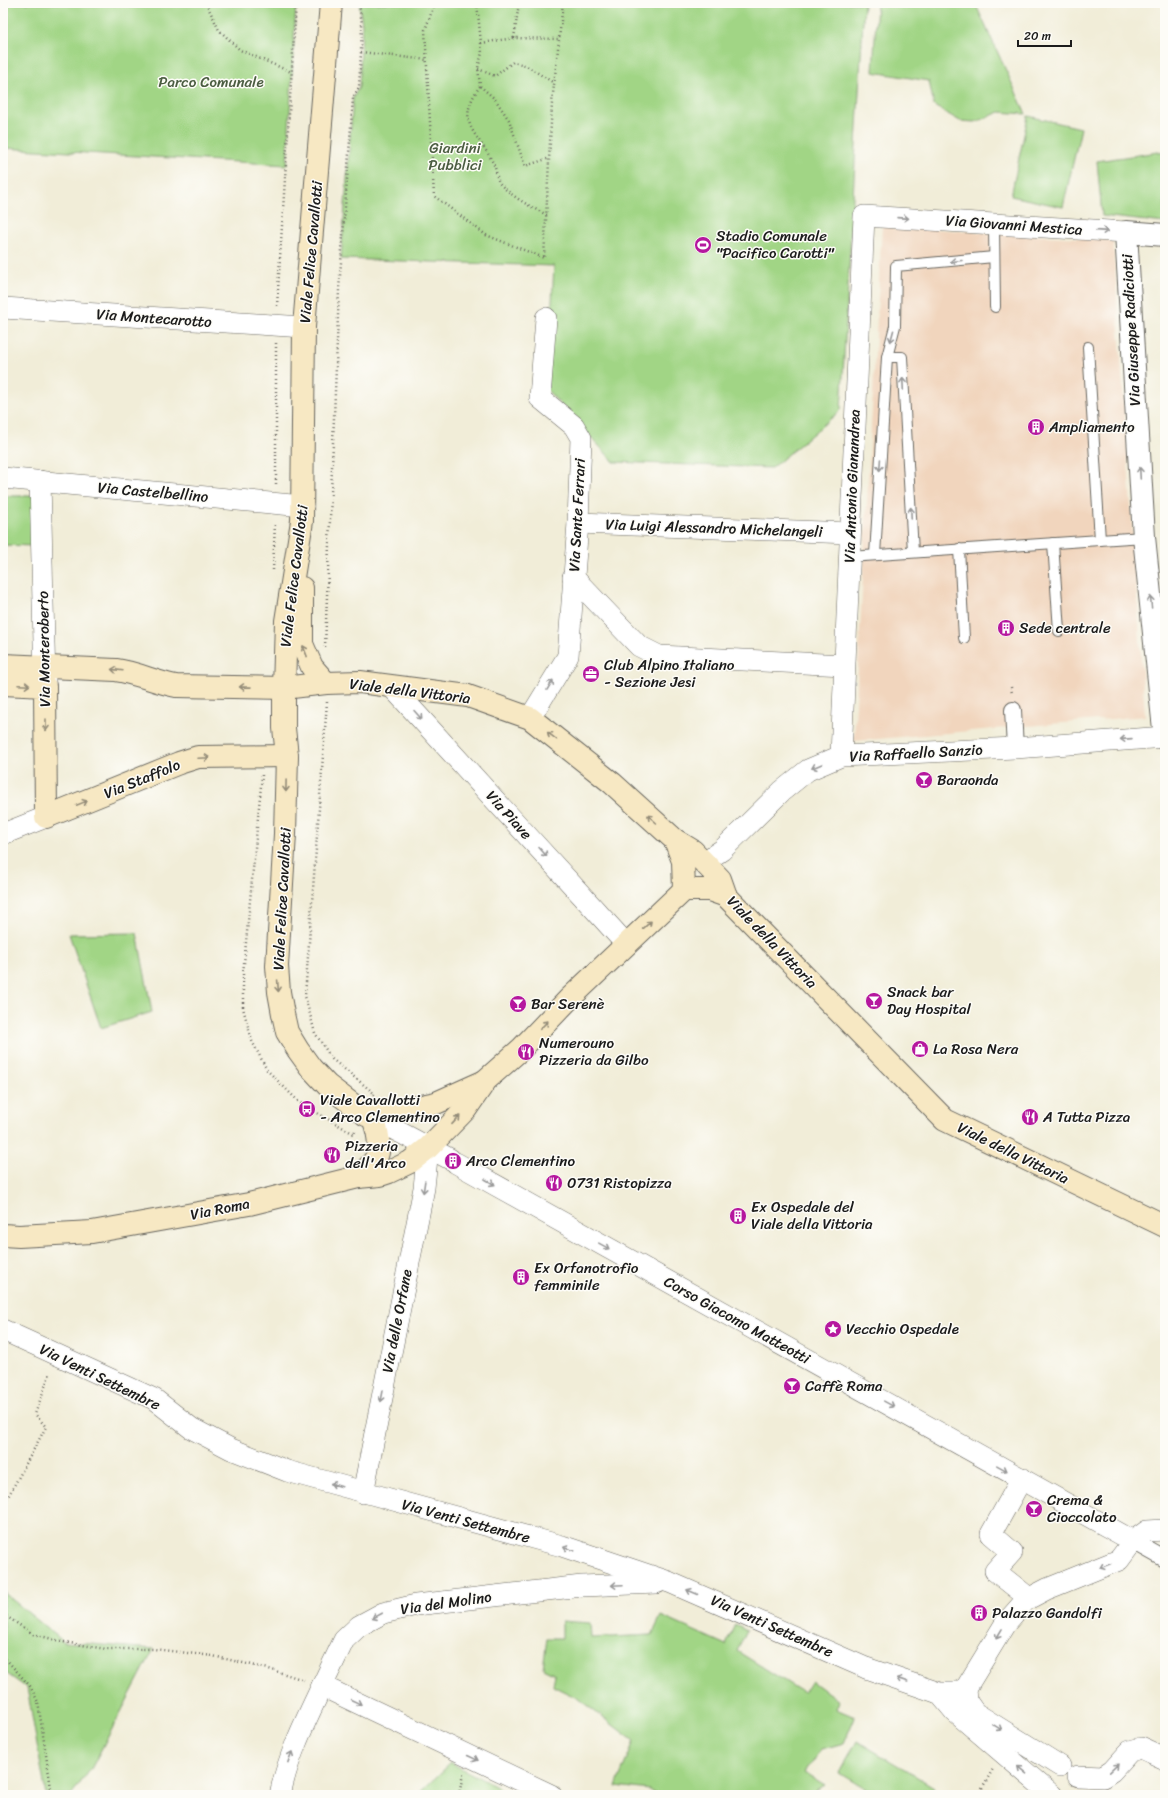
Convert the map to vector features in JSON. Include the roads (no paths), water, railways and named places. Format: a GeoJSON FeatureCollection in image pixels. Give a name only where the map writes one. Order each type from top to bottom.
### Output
{"type":"FeatureCollection","features":[{"type":"Feature","properties":{"kind":"main road","name":"Viale Felice Cavallotti"},"geometry":{"type":"LineString","coordinates":[[331,3],[304,327],[303,513],[286,620],[284,688],[286,752],[285,834],[277,966],[279,992],[288,1032],[312,1068],[327,1085],[370,1116]]}},
{"type":"Feature","properties":{"kind":"main road"},"geometry":{"type":"LineString","coordinates":[[286,752],[301,702],[323,684],[312,667],[302,644],[303,513]]}},
{"type":"Feature","properties":{"kind":"main road"},"geometry":{"type":"LineString","coordinates":[[3,665],[45,676]]}},
{"type":"Feature","properties":{"kind":"main road","name":"Viale della Vittoria"},"geometry":{"type":"LineString","coordinates":[[45,676],[116,670],[129,672],[160,683],[176,686],[284,688],[360,682],[468,696],[530,718],[612,782],[675,840],[693,851],[720,879],[726,896],[945,1120],[1165,1226]]}},
{"type":"Feature","properties":{"kind":"main road"},"geometry":{"type":"LineString","coordinates":[[3,684],[45,676]]}},
{"type":"Feature","properties":{"kind":"main road","name":"Via Monteroberto"},"geometry":{"type":"LineString","coordinates":[[45,676],[46,817]]}},
{"type":"Feature","properties":{"kind":"main road","name":"Via Staffolo"},"geometry":{"type":"LineString","coordinates":[[46,817],[179,764],[198,758],[286,752]]}},
{"type":"Feature","properties":{"kind":"main road"},"geometry":{"type":"LineString","coordinates":[[675,840],[683,861],[684,890]]}},
{"type":"Feature","properties":{"kind":"main road"},"geometry":{"type":"LineString","coordinates":[[358,1176],[376,1159],[378,1152],[377,1129],[370,1116],[436,1104],[486,1080],[521,1049],[568,1000],[684,890],[709,890],[726,896]]}},
{"type":"Feature","properties":{"kind":"main road","name":"Via Roma"},"geometry":{"type":"LineString","coordinates":[[3,1235],[20,1236],[107,1229],[249,1204],[358,1176],[380,1175],[410,1162],[428,1148],[466,1109],[486,1080]]}},
{"type":"Feature","properties":{"kind":"street","name":"Via Giovanni Mestica"},"geometry":{"type":"LineString","coordinates":[[864,216],[1165,235]]}},
{"type":"Feature","properties":{"kind":"street","name":"Via Antonio Gianandrea"},"geometry":{"type":"LineString","coordinates":[[841,756],[864,216]]}},
{"type":"Feature","properties":{"kind":"street","name":"Via Giuseppe Radiciotti"},"geometry":{"type":"LineString","coordinates":[[1126,232],[1144,537],[1165,738]]}},
{"type":"Feature","properties":{"kind":"street","name":"Via Montecarotto"},"geometry":{"type":"LineString","coordinates":[[3,308],[304,327]]}},
{"type":"Feature","properties":{"kind":"street","name":"Via Sante Ferrari"},"geometry":{"type":"LineString","coordinates":[[530,718],[568,656],[578,523],[581,438],[574,426],[540,398],[546,318]]}},
{"type":"Feature","properties":{"kind":"street","name":"Via Castelbellino"},"geometry":{"type":"LineString","coordinates":[[3,478],[40,481],[303,513]]}},
{"type":"Feature","properties":{"kind":"street","name":"Via Monteroberto"},"geometry":{"type":"LineString","coordinates":[[40,481],[45,676]]}},
{"type":"Feature","properties":{"kind":"street","name":"Via Luigi Alessandro Michelangeli"},"geometry":{"type":"LineString","coordinates":[[578,523],[850,533]]}},
{"type":"Feature","properties":{"kind":"street"},"geometry":{"type":"LineString","coordinates":[[573,577],[639,646],[659,656],[844,665]]}},
{"type":"Feature","properties":{"kind":"street","name":"Via Piave"},"geometry":{"type":"LineString","coordinates":[[391,686],[626,944]]}},
{"type":"Feature","properties":{"kind":"street"},"geometry":{"type":"LineString","coordinates":[[1013,710],[1015,748]]}},
{"type":"Feature","properties":{"kind":"street","name":"Via Raffaello Sanzio"},"geometry":{"type":"LineString","coordinates":[[704,862],[722,850],[782,791],[808,770],[841,756],[1015,748],[1151,737],[1165,738]]}},
{"type":"Feature","properties":{"kind":"street","name":"Via Staffolo"},"geometry":{"type":"LineString","coordinates":[[3,834],[46,817]]}},
{"type":"Feature","properties":{"kind":"street","name":"Viale Felice Cavallotti"},"geometry":{"type":"LineString","coordinates":[[370,1116],[428,1148]]}},
{"type":"Feature","properties":{"kind":"street","name":"Corso Giacomo Matteotti"},"geometry":{"type":"LineString","coordinates":[[428,1148],[1165,1559]]}},
{"type":"Feature","properties":{"kind":"street","name":"Via delle Orfane"},"geometry":{"type":"LineString","coordinates":[[363,1493],[424,1188],[428,1148]]}},
{"type":"Feature","properties":{"kind":"street","name":"Via Venti Settembre"},"geometry":{"type":"LineString","coordinates":[[3,1330],[154,1399],[191,1428],[231,1449],[287,1471],[363,1493],[562,1546],[670,1582],[866,1668],[939,1693]]}},
{"type":"Feature","properties":{"kind":"street"},"geometry":{"type":"LineString","coordinates":[[1022,1478],[991,1534],[1012,1552],[995,1571],[1029,1598]]}},
{"type":"Feature","properties":{"kind":"street"},"geometry":{"type":"LineString","coordinates":[[939,1693],[956,1693],[966,1688],[1005,1624],[1026,1600],[1047,1589],[1119,1560],[1133,1541],[1147,1531],[1165,1530]]}},
{"type":"Feature","properties":{"kind":"street","name":"Via del Molino"},"geometry":{"type":"LineString","coordinates":[[280,1795],[285,1770],[300,1733],[344,1640],[359,1626],[383,1613],[416,1605],[582,1586],[670,1582]]}},
{"type":"Feature","properties":{"kind":"street"},"geometry":{"type":"LineString","coordinates":[[322,1686],[551,1795]]}},
{"type":"Feature","properties":{"kind":"street"},"geometry":{"type":"LineString","coordinates":[[966,1688],[967,1702],[974,1713],[1060,1766]]}},
{"type":"Feature","properties":{"kind":"street"},"geometry":{"type":"LineString","coordinates":[[939,1693],[955,1712],[1052,1795]]}},
{"type":"Feature","properties":{"kind":"street"},"geometry":{"type":"LineString","coordinates":[[1078,1776],[1103,1777],[1112,1771],[1130,1751],[1141,1748],[1165,1759]]}},
{"type":"Feature","properties":{"kind":"lane"},"geometry":{"type":"LineString","coordinates":[[994,224],[995,307]]}},
{"type":"Feature","properties":{"kind":"lane"},"geometry":{"type":"LineString","coordinates":[[875,555],[887,356],[895,326],[896,266],[994,258]]}},
{"type":"Feature","properties":{"kind":"lane"},"geometry":{"type":"LineString","coordinates":[[1088,347],[1100,540]]}},
{"type":"Feature","properties":{"kind":"lane"},"geometry":{"type":"LineString","coordinates":[[887,356],[902,357],[913,552]]}},
{"type":"Feature","properties":{"kind":"lane"},"geometry":{"type":"LineString","coordinates":[[849,557],[1144,537]]}},
{"type":"Feature","properties":{"kind":"lane"},"geometry":{"type":"LineString","coordinates":[[1053,543],[1059,631]]}},
{"type":"Feature","properties":{"kind":"lane"},"geometry":{"type":"LineString","coordinates":[[959,549],[964,638]]}},
{"type":"Feature","properties":{"kind":"place","name":"Stadio Comunale \"Pacifico Carotti\""},"geometry":{"type":"Point","coordinates":[703,245]}},
{"type":"Feature","properties":{"kind":"place","name":"Ampliamento"},"geometry":{"type":"Point","coordinates":[1036,427]}},
{"type":"Feature","properties":{"kind":"place","name":"Sede centrale"},"geometry":{"type":"Point","coordinates":[1006,628]}},
{"type":"Feature","properties":{"kind":"place","name":"Club Alpino Italiano - Sezione Jesi"},"geometry":{"type":"Point","coordinates":[591,674]}},
{"type":"Feature","properties":{"kind":"place","name":"Baraonda"},"geometry":{"type":"Point","coordinates":[924,780]}},
{"type":"Feature","properties":{"kind":"place","name":"Snack bar Day Hospital"},"geometry":{"type":"Point","coordinates":[874,1001]}},
{"type":"Feature","properties":{"kind":"place","name":"Bar Serenè"},"geometry":{"type":"Point","coordinates":[518,1004]}},
{"type":"Feature","properties":{"kind":"place","name":"La Rosa Nera"},"geometry":{"type":"Point","coordinates":[920,1049]}},
{"type":"Feature","properties":{"kind":"place","name":"Numerouno Pizzeria da Gilbo"},"geometry":{"type":"Point","coordinates":[526,1052]}},
{"type":"Feature","properties":{"kind":"place","name":"Viale Cavallotti - Arco Clementino"},"geometry":{"type":"Point","coordinates":[307,1109]}},
{"type":"Feature","properties":{"kind":"place","name":"A Tutta Pizza"},"geometry":{"type":"Point","coordinates":[1030,1117]}},
{"type":"Feature","properties":{"kind":"place","name":"Pizzeria dell'Arco"},"geometry":{"type":"Point","coordinates":[332,1155]}},
{"type":"Feature","properties":{"kind":"place","name":"Arco Clementino"},"geometry":{"type":"Point","coordinates":[453,1161]}},
{"type":"Feature","properties":{"kind":"place","name":"0731 Ristopizza"},"geometry":{"type":"Point","coordinates":[554,1183]}},
{"type":"Feature","properties":{"kind":"place","name":"Ex Ospedale del Viale della Vittoria"},"geometry":{"type":"Point","coordinates":[738,1216]}},
{"type":"Feature","properties":{"kind":"place","name":"Ex Orfanotrofio femminile"},"geometry":{"type":"Point","coordinates":[521,1277]}},
{"type":"Feature","properties":{"kind":"place","name":"Vecchio Ospedale"},"geometry":{"type":"Point","coordinates":[833,1329]}},
{"type":"Feature","properties":{"kind":"place","name":"Caffè Roma"},"geometry":{"type":"Point","coordinates":[792,1386]}},
{"type":"Feature","properties":{"kind":"place","name":"Crema & Cioccolato"},"geometry":{"type":"Point","coordinates":[1034,1509]}},
{"type":"Feature","properties":{"kind":"place","name":"Palazzo Gandolfi"},"geometry":{"type":"Point","coordinates":[979,1613]}},
{"type":"Feature","properties":{"kind":"park label","name":"Parco Comunale"},"geometry":{"type":"Point","coordinates":[211,82]}},
{"type":"Feature","properties":{"kind":"park label","name":"Giardini Pubblici"},"geometry":{"type":"Point","coordinates":[455,156]}}]}
